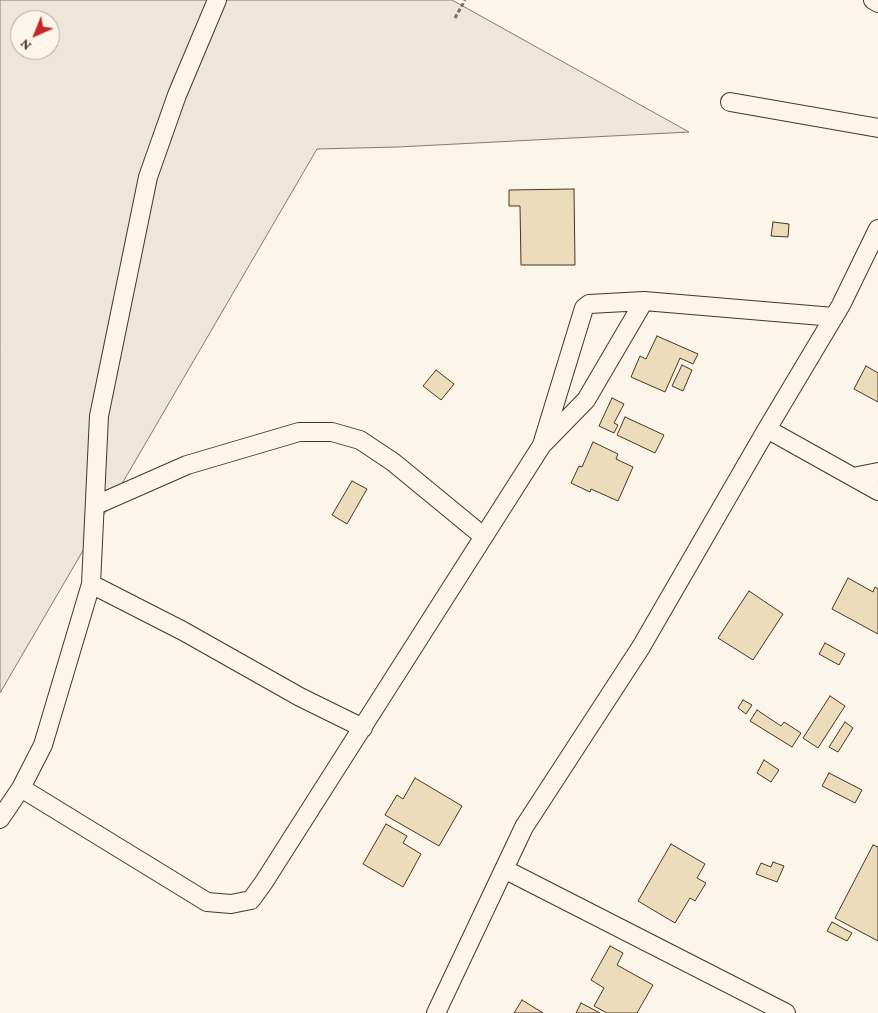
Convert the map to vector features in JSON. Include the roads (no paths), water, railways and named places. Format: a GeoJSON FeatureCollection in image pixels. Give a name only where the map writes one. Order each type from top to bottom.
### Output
{"type":"FeatureCollection","features":[{"type":"Feature","properties":{"kind":"street"},"geometry":{"type":"LineString","coordinates":[[0,819],[21,788],[43,745],[91,584],[99,416],[148,177],[177,94],[218,0]]}},
{"type":"Feature","properties":{"kind":"street"},"geometry":{"type":"LineString","coordinates":[[874,0],[878,3]]}},
{"type":"Feature","properties":{"kind":"street"},"geometry":{"type":"LineString","coordinates":[[730,102],[878,128]]}},
{"type":"Feature","properties":{"kind":"street"},"geometry":{"type":"LineString","coordinates":[[436,1013],[524,827],[641,648],[841,305],[878,229]]}},
{"type":"Feature","properties":{"kind":"street"},"geometry":{"type":"LineString","coordinates":[[542,445],[584,308],[589,304],[644,301],[834,317]]}},
{"type":"Feature","properties":{"kind":"street"},"geometry":{"type":"LineString","coordinates":[[21,788],[208,902],[231,904],[251,900],[363,728],[542,445],[586,400],[644,301]]}},
{"type":"Feature","properties":{"kind":"street"},"geometry":{"type":"LineString","coordinates":[[767,429],[878,491]]}},
{"type":"Feature","properties":{"kind":"street"},"geometry":{"type":"LineString","coordinates":[[96,505],[187,465],[222,454],[299,432],[332,432],[360,440],[394,462],[483,536]]}},
{"type":"Feature","properties":{"kind":"street"},"geometry":{"type":"LineString","coordinates":[[853,477],[878,472]]}},
{"type":"Feature","properties":{"kind":"street"},"geometry":{"type":"LineString","coordinates":[[91,584],[183,632],[300,697],[363,728]]}},
{"type":"Feature","properties":{"kind":"street"},"geometry":{"type":"LineString","coordinates":[[504,869],[786,1013]]}}]}
